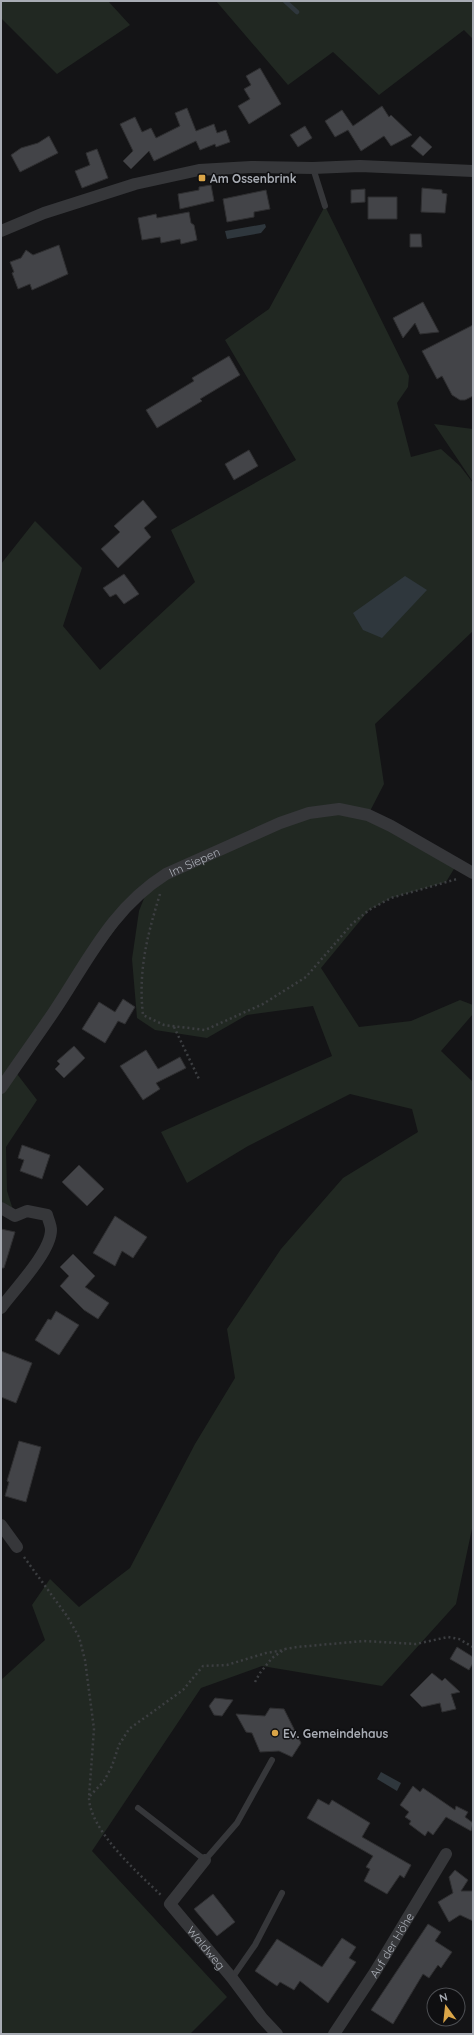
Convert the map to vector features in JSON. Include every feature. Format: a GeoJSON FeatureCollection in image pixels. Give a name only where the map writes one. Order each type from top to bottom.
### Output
{"type":"FeatureCollection","features":[{"type":"Feature","properties":{"kind":"street"},"geometry":{"type":"LineString","coordinates":[[1,231],[44,213],[135,184],[200,170],[251,167],[313,168],[360,166],[473,171]]}},
{"type":"Feature","properties":{"kind":"street","name":"Im Siepen"},"geometry":{"type":"LineString","coordinates":[[1,1088],[54,1013],[114,919],[150,885],[166,874],[280,823],[309,813],[339,809],[368,815],[391,826],[473,873]]}},
{"type":"Feature","properties":{"kind":"street"},"geometry":{"type":"LineString","coordinates":[[1,1208],[14,1216],[28,1211],[47,1215],[51,1230],[45,1249],[34,1266],[1,1308]]}},
{"type":"Feature","properties":{"kind":"street"},"geometry":{"type":"LineString","coordinates":[[1,1525],[17,1547]]}},
{"type":"Feature","properties":{"kind":"street","name":"Auf der Höhe"},"geometry":{"type":"LineString","coordinates":[[334,2034],[375,1972],[446,1854]]}},
{"type":"Feature","properties":{"kind":"street"},"geometry":{"type":"LineString","coordinates":[[170,1904],[205,1860]]}},
{"type":"Feature","properties":{"kind":"street","name":"Waldweg"},"geometry":{"type":"LineString","coordinates":[[170,1904],[232,1978],[262,2018],[277,2034]]}},
{"type":"Feature","properties":{"kind":"lane"},"geometry":{"type":"LineString","coordinates":[[313,168],[325,206]]}},
{"type":"Feature","properties":{"kind":"lane"},"geometry":{"type":"LineString","coordinates":[[138,1808],[205,1860],[237,1823],[272,1760]]}},
{"type":"Feature","properties":{"kind":"lane"},"geometry":{"type":"LineString","coordinates":[[232,1978],[255,1945],[282,1893]]}},
{"type":"Feature","properties":{"kind":"path"},"geometry":{"type":"LineString","coordinates":[[166,874],[150,925],[142,964],[141,992],[143,1015],[164,1025],[205,1030],[263,1004],[306,977],[352,924],[369,910],[391,898],[473,873]]}},
{"type":"Feature","properties":{"kind":"path"},"geometry":{"type":"LineString","coordinates":[[174,1027],[198,1079]]}},
{"type":"Feature","properties":{"kind":"path"},"geometry":{"type":"LineString","coordinates":[[17,1547],[67,1616],[79,1637],[86,1660],[94,1729],[89,1797],[89,1807],[93,1818],[127,1863],[170,1904]]}},
{"type":"Feature","properties":{"kind":"path"},"geometry":{"type":"LineString","coordinates":[[89,1797],[104,1780],[112,1766],[119,1745],[130,1729],[183,1690],[203,1666],[227,1665],[266,1652],[316,1644],[364,1641],[416,1644],[448,1638],[459,1639],[473,1647]]}},
{"type":"Feature","properties":{"kind":"path"},"geometry":{"type":"LineString","coordinates":[[256,1682],[260,1673],[272,1658],[285,1650]]}},
{"type":"Feature","properties":{"kind":"shaded area"},"geometry":{"type":"Polygon","coordinates":[[[1,1],[108,1],[130,25],[57,74],[1,18],[1,1]]]}},
{"type":"Feature","properties":{"kind":"shaded area"},"geometry":{"type":"Polygon","coordinates":[[[216,1],[473,1],[473,39],[464,30],[379,95],[333,52],[288,85],[216,1]]]}},
{"type":"Feature","properties":{"kind":"shaded area"},"geometry":{"type":"Polygon","coordinates":[[[325,206],[409,376],[408,387],[397,403],[411,457],[441,449],[460,466],[473,483],[473,631],[375,724],[384,784],[368,815],[457,864],[446,882],[391,898],[369,910],[321,968],[359,1027],[411,1021],[460,1000],[473,1005],[473,1014],[441,1051],[473,1082],[473,1524],[456,1604],[382,1686],[262,1666],[201,1688],[92,1851],[227,1997],[190,2034],[1,2034],[1,1680],[45,1640],[32,1605],[50,1579],[79,1607],[130,1568],[195,1444],[235,1378],[227,1329],[281,1249],[343,1178],[418,1132],[412,1109],[350,1094],[248,1146],[187,1183],[161,1132],[332,1056],[313,1006],[247,1015],[207,1038],[155,1030],[137,1018],[132,959],[139,911],[149,886],[139,896],[14,1070],[37,1100],[6,1147],[7,1191],[15,1216],[1,1208],[1,564],[35,521],[82,568],[63,626],[100,670],[195,582],[171,530],[296,460],[225,340],[269,309],[325,206]]]}},
{"type":"Feature","properties":{"kind":"shaded area"},"geometry":{"type":"Polygon","coordinates":[[[265,224],[266,227],[261,233],[227,239],[225,231],[265,224]]]}},
{"type":"Feature","properties":{"kind":"shaded area"},"geometry":{"type":"Polygon","coordinates":[[[434,424],[473,429],[473,482],[434,424]]]}},
{"type":"Feature","properties":{"kind":"shaded area"},"geometry":{"type":"Polygon","coordinates":[[[405,576],[427,590],[382,638],[363,630],[353,613],[405,576]]]}},
{"type":"Feature","properties":{"kind":"shaded area"},"geometry":{"type":"Polygon","coordinates":[[[381,1772],[401,1783],[397,1791],[377,1779],[381,1772]]]}},
{"type":"Feature","properties":{"kind":"building"},"geometry":{"type":"Polygon","coordinates":[[[260,68],[281,104],[249,124],[238,106],[250,99],[244,89],[251,85],[246,76],[260,68]]]}},
{"type":"Feature","properties":{"kind":"building"},"geometry":{"type":"Polygon","coordinates":[[[382,106],[389,117],[391,115],[412,135],[391,146],[384,136],[361,151],[348,130],[335,137],[325,121],[342,110],[353,126],[382,106]]]}},
{"type":"Feature","properties":{"kind":"building"},"geometry":{"type":"Polygon","coordinates":[[[187,108],[196,131],[214,124],[217,133],[226,130],[230,142],[216,147],[215,144],[200,150],[196,141],[154,161],[149,151],[131,169],[123,161],[133,151],[120,124],[135,117],[142,132],[151,128],[156,138],[180,126],[175,113],[187,108]]]}},
{"type":"Feature","properties":{"kind":"building"},"geometry":{"type":"Polygon","coordinates":[[[305,126],[312,138],[298,147],[290,135],[305,126]]]}},
{"type":"Feature","properties":{"kind":"building"},"geometry":{"type":"Polygon","coordinates":[[[49,136],[58,153],[20,172],[11,155],[21,148],[38,143],[49,136]]]}},
{"type":"Feature","properties":{"kind":"building"},"geometry":{"type":"Polygon","coordinates":[[[420,136],[432,147],[423,156],[411,146],[420,136]]]}},
{"type":"Feature","properties":{"kind":"building"},"geometry":{"type":"Polygon","coordinates":[[[97,149],[108,178],[82,188],[75,171],[90,165],[86,153],[97,149]]]}},
{"type":"Feature","properties":{"kind":"building"},"geometry":{"type":"Polygon","coordinates":[[[211,185],[214,201],[180,209],[178,194],[199,190],[199,187],[211,185]]]}},
{"type":"Feature","properties":{"kind":"building"},"geometry":{"type":"Polygon","coordinates":[[[422,188],[442,190],[442,193],[447,194],[445,213],[421,212],[422,188]]]}},
{"type":"Feature","properties":{"kind":"building"},"geometry":{"type":"Polygon","coordinates":[[[365,189],[365,202],[351,203],[351,190],[365,189]]]}},
{"type":"Feature","properties":{"kind":"building"},"geometry":{"type":"Polygon","coordinates":[[[266,190],[270,209],[254,212],[254,217],[227,222],[223,199],[266,190]]]}},
{"type":"Feature","properties":{"kind":"building"},"geometry":{"type":"Polygon","coordinates":[[[368,197],[397,197],[397,219],[368,219],[368,197]]]}},
{"type":"Feature","properties":{"kind":"building"},"geometry":{"type":"Polygon","coordinates":[[[189,212],[191,223],[194,225],[197,240],[181,244],[180,239],[161,243],[160,237],[142,240],[138,218],[156,214],[157,218],[189,212]]]}},
{"type":"Feature","properties":{"kind":"building"},"geometry":{"type":"Polygon","coordinates":[[[410,234],[421,234],[422,247],[410,247],[410,234]]]}},
{"type":"Feature","properties":{"kind":"building"},"geometry":{"type":"Polygon","coordinates":[[[59,245],[68,274],[32,290],[30,284],[18,289],[12,273],[14,272],[10,262],[21,258],[26,250],[33,255],[59,245]]]}},
{"type":"Feature","properties":{"kind":"building"},"geometry":{"type":"Polygon","coordinates":[[[423,302],[439,332],[420,334],[415,323],[403,338],[393,318],[423,302]]]}},
{"type":"Feature","properties":{"kind":"building"},"geometry":{"type":"Polygon","coordinates":[[[473,325],[473,396],[465,400],[460,400],[452,395],[442,376],[437,379],[422,351],[473,325]]]}},
{"type":"Feature","properties":{"kind":"building"},"geometry":{"type":"Polygon","coordinates":[[[229,356],[240,375],[200,399],[202,401],[157,428],[146,410],[194,381],[192,378],[229,356]]]}},
{"type":"Feature","properties":{"kind":"building"},"geometry":{"type":"Polygon","coordinates":[[[249,450],[258,466],[234,480],[225,464],[249,450]]]}},
{"type":"Feature","properties":{"kind":"building"},"geometry":{"type":"Polygon","coordinates":[[[143,500],[157,517],[144,528],[151,537],[118,568],[101,549],[120,532],[114,526],[143,500]]]}},
{"type":"Feature","properties":{"kind":"building"},"geometry":{"type":"Polygon","coordinates":[[[124,574],[139,594],[124,604],[116,594],[110,597],[103,588],[124,574]]]}},
{"type":"Feature","properties":{"kind":"building"},"geometry":{"type":"Polygon","coordinates":[[[123,999],[135,1007],[125,1024],[118,1021],[105,1043],[82,1029],[99,1002],[115,1012],[123,999]]]}},
{"type":"Feature","properties":{"kind":"building"},"geometry":{"type":"Polygon","coordinates":[[[74,1046],[85,1058],[64,1078],[55,1069],[60,1064],[57,1061],[74,1046]]]}},
{"type":"Feature","properties":{"kind":"building"},"geometry":{"type":"Polygon","coordinates":[[[146,1050],[158,1069],[180,1057],[186,1068],[156,1083],[160,1089],[143,1100],[120,1066],[146,1050]]]}},
{"type":"Feature","properties":{"kind":"building"},"geometry":{"type":"Polygon","coordinates":[[[22,1145],[50,1155],[42,1179],[20,1171],[24,1160],[18,1158],[22,1145]]]}},
{"type":"Feature","properties":{"kind":"building"},"geometry":{"type":"Polygon","coordinates":[[[79,1165],[104,1189],[87,1206],[62,1182],[79,1165]]]}},
{"type":"Feature","properties":{"kind":"building"},"geometry":{"type":"Polygon","coordinates":[[[115,1216],[147,1237],[133,1258],[122,1251],[115,1266],[93,1253],[115,1216]]]}},
{"type":"Feature","properties":{"kind":"building"},"geometry":{"type":"Polygon","coordinates":[[[1,1229],[15,1232],[4,1268],[1,1268],[1,1229]]]}},
{"type":"Feature","properties":{"kind":"building"},"geometry":{"type":"Polygon","coordinates":[[[73,1254],[95,1276],[85,1287],[109,1303],[98,1319],[84,1310],[60,1286],[69,1276],[60,1267],[73,1254]]]}},
{"type":"Feature","properties":{"kind":"building"},"geometry":{"type":"Polygon","coordinates":[[[56,1311],[79,1325],[59,1355],[35,1340],[48,1319],[51,1320],[56,1311]]]}},
{"type":"Feature","properties":{"kind":"building"},"geometry":{"type":"Polygon","coordinates":[[[1,1351],[32,1363],[16,1403],[1,1397],[1,1351]]]}},
{"type":"Feature","properties":{"kind":"building"},"geometry":{"type":"Polygon","coordinates":[[[19,1441],[41,1447],[26,1502],[5,1496],[9,1482],[7,1481],[19,1441]]]}},
{"type":"Feature","properties":{"kind":"building"},"geometry":{"type":"Polygon","coordinates":[[[457,1647],[473,1657],[473,1663],[469,1670],[450,1659],[457,1647]]]}},
{"type":"Feature","properties":{"kind":"building"},"geometry":{"type":"Polygon","coordinates":[[[432,1673],[442,1681],[445,1678],[460,1692],[451,1694],[456,1709],[442,1712],[440,1703],[422,1707],[410,1695],[432,1673]]]}},
{"type":"Feature","properties":{"kind":"building"},"geometry":{"type":"Polygon","coordinates":[[[215,1698],[233,1700],[222,1716],[214,1715],[209,1706],[215,1698]]]}},
{"type":"Feature","properties":{"kind":"building","name":"Ev. Gemeindehaus"},"geometry":{"type":"Polygon","coordinates":[[[270,1708],[284,1709],[301,1743],[292,1757],[279,1751],[260,1752],[252,1733],[246,1732],[236,1714],[265,1716],[270,1708]]]}},
{"type":"Feature","properties":{"kind":"building"},"geometry":{"type":"Polygon","coordinates":[[[413,1786],[420,1792],[423,1788],[455,1810],[456,1806],[468,1812],[465,1817],[473,1823],[471,1831],[446,1817],[433,1835],[428,1831],[425,1836],[409,1824],[411,1821],[405,1817],[409,1812],[400,1805],[413,1786]]]}},
{"type":"Feature","properties":{"kind":"building"},"geometry":{"type":"Polygon","coordinates":[[[318,1799],[329,1805],[332,1800],[370,1823],[362,1837],[411,1865],[404,1878],[400,1875],[387,1894],[364,1881],[370,1869],[366,1867],[373,1856],[307,1818],[318,1799]]]}},
{"type":"Feature","properties":{"kind":"building"},"geometry":{"type":"Polygon","coordinates":[[[455,1870],[468,1880],[461,1891],[473,1891],[473,1921],[460,1915],[449,1922],[438,1902],[453,1893],[449,1877],[455,1870]]]}},
{"type":"Feature","properties":{"kind":"building"},"geometry":{"type":"Polygon","coordinates":[[[213,1894],[235,1922],[217,1936],[194,1909],[213,1894]]]}},
{"type":"Feature","properties":{"kind":"building"},"geometry":{"type":"Polygon","coordinates":[[[428,1924],[441,1932],[435,1941],[452,1952],[441,1968],[438,1965],[429,1978],[423,1974],[393,2024],[371,2010],[428,1924]]]}},
{"type":"Feature","properties":{"kind":"building"},"geometry":{"type":"Polygon","coordinates":[[[342,1938],[356,1947],[349,1958],[356,1962],[328,2003],[300,1981],[294,1990],[280,1982],[277,1986],[255,1971],[277,1939],[322,1967],[342,1938]]]}},
{"type":"Feature","properties":{"kind":"waterway"},"geometry":{"type":"LineString","coordinates":[[285,1],[297,12]]}},
{"type":"Feature","properties":{"kind":"place","name":"Am Ossenbrink"},"geometry":{"type":"Point","coordinates":[202,178]}},
{"type":"Feature","properties":{"kind":"place","name":"Ev. Gemeindehaus"},"geometry":{"type":"Point","coordinates":[275,1733]}}]}
